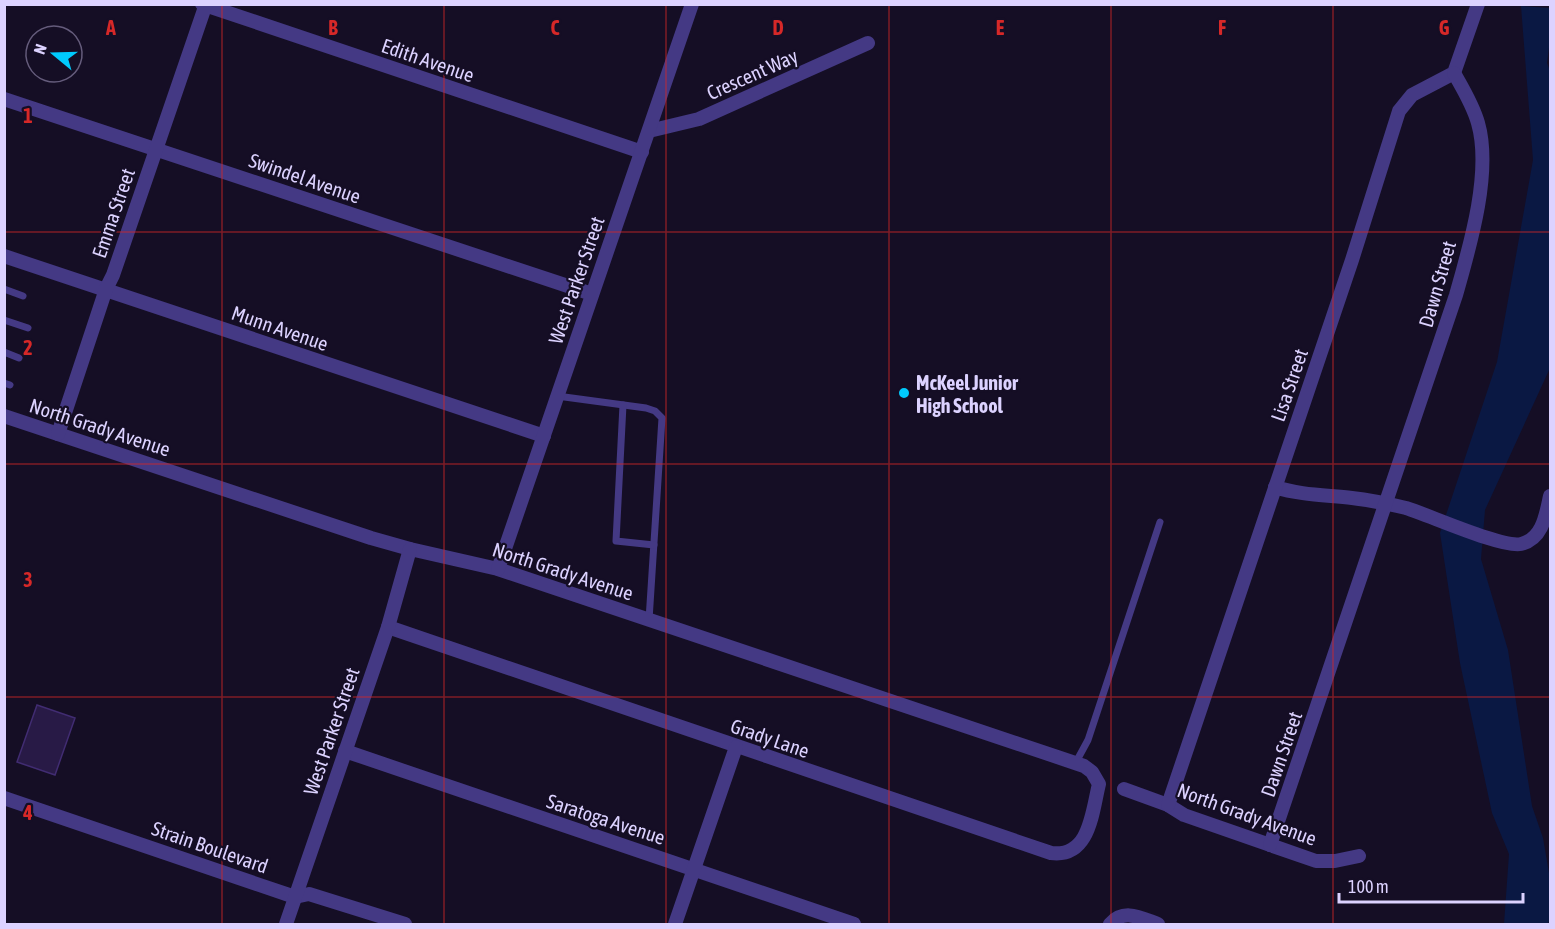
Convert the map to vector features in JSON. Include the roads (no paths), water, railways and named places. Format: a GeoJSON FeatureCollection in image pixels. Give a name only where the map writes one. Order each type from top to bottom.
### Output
{"type":"FeatureCollection","features":[{"type":"Feature","properties":{"kind":"street"},"geometry":{"type":"LineString","coordinates":[[1454,73],[1478,4]]}},
{"type":"Feature","properties":{"kind":"street","name":"Emma Street"},"geometry":{"type":"LineString","coordinates":[[58,434],[205,5]]}},
{"type":"Feature","properties":{"kind":"street","name":"Edith Avenue"},"geometry":{"type":"LineString","coordinates":[[205,5],[642,152]]}},
{"type":"Feature","properties":{"kind":"street","name":"West Parker Street"},"geometry":{"type":"LineString","coordinates":[[498,569],[642,152],[688,5]]}},
{"type":"Feature","properties":{"kind":"street","name":"Crescent Way"},"geometry":{"type":"LineString","coordinates":[[649,131],[699,119],[868,43]]}},
{"type":"Feature","properties":{"kind":"street","name":"Lisa Street"},"geometry":{"type":"LineString","coordinates":[[1168,805],[1400,111],[1412,95],[1454,73]]}},
{"type":"Feature","properties":{"kind":"street","name":"Dawn Street"},"geometry":{"type":"LineString","coordinates":[[1270,845],[1456,295],[1479,196],[1483,164],[1478,123],[1470,100],[1454,73]]}},
{"type":"Feature","properties":{"kind":"street","name":"Swindel Avenue"},"geometry":{"type":"LineString","coordinates":[[4,99],[592,294]]}},
{"type":"Feature","properties":{"kind":"street","name":"Munn Avenue"},"geometry":{"type":"LineString","coordinates":[[4,256],[544,436]]}},
{"type":"Feature","properties":{"kind":"street","name":"North Grady Avenue"},"geometry":{"type":"LineString","coordinates":[[4,416],[410,549],[498,569],[1075,764],[1092,772],[1099,784]]}},
{"type":"Feature","properties":{"kind":"street"},"geometry":{"type":"LineString","coordinates":[[1275,487],[1291,492],[1355,498],[1406,508],[1476,533],[1509,543],[1521,544],[1535,536],[1545,522],[1551,496]]}},
{"type":"Feature","properties":{"kind":"street","name":"West Parker Street"},"geometry":{"type":"LineString","coordinates":[[286,924],[387,627],[410,549]]}},
{"type":"Feature","properties":{"kind":"street","name":"Grady Lane"},"geometry":{"type":"LineString","coordinates":[[387,627],[1051,853],[1060,854],[1071,851],[1080,845],[1087,835],[1099,784]]}},
{"type":"Feature","properties":{"kind":"street"},"geometry":{"type":"LineString","coordinates":[[675,924],[736,747]]}},
{"type":"Feature","properties":{"kind":"street","name":"Saratoga Avenue"},"geometry":{"type":"LineString","coordinates":[[345,751],[854,924]]}},
{"type":"Feature","properties":{"kind":"street","name":"North Grady Avenue"},"geometry":{"type":"LineString","coordinates":[[1124,789],[1168,805],[1184,815],[1316,861],[1335,861],[1359,856]]}},
{"type":"Feature","properties":{"kind":"street","name":"Strain Boulevard"},"geometry":{"type":"LineString","coordinates":[[4,798],[295,897],[309,894],[405,924]]}},
{"type":"Feature","properties":{"kind":"street"},"geometry":{"type":"LineString","coordinates":[[1114,921],[1130,915],[1158,924]]}},
{"type":"Feature","properties":{"kind":"lane"},"geometry":{"type":"LineString","coordinates":[[4,289],[23,296]]}},
{"type":"Feature","properties":{"kind":"lane"},"geometry":{"type":"LineString","coordinates":[[4,320],[28,328]]}},
{"type":"Feature","properties":{"kind":"lane"},"geometry":{"type":"LineString","coordinates":[[4,352],[19,357]]}},
{"type":"Feature","properties":{"kind":"lane"},"geometry":{"type":"LineString","coordinates":[[557,396],[655,411],[662,418],[649,620]]}},
{"type":"Feature","properties":{"kind":"lane"},"geometry":{"type":"LineString","coordinates":[[623,405],[616,541],[654,545]]}},
{"type":"Feature","properties":{"kind":"lane"},"geometry":{"type":"LineString","coordinates":[[1075,764],[1088,740],[1160,522]]}},
{"type":"Feature","properties":{"kind":"water"},"geometry":{"type":"Polygon","coordinates":[[[1521,6],[1550,8],[1547,63],[1550,71],[1550,368],[1485,510],[1481,559],[1508,650],[1532,806],[1543,838],[1550,879],[1548,924],[1504,924],[1509,854],[1492,813],[1460,663],[1440,533],[1497,362],[1533,160],[1521,6]]]}},
{"type":"Feature","properties":{"kind":"place","name":"McKeel Junior High School"},"geometry":{"type":"Point","coordinates":[904,393]}}]}
